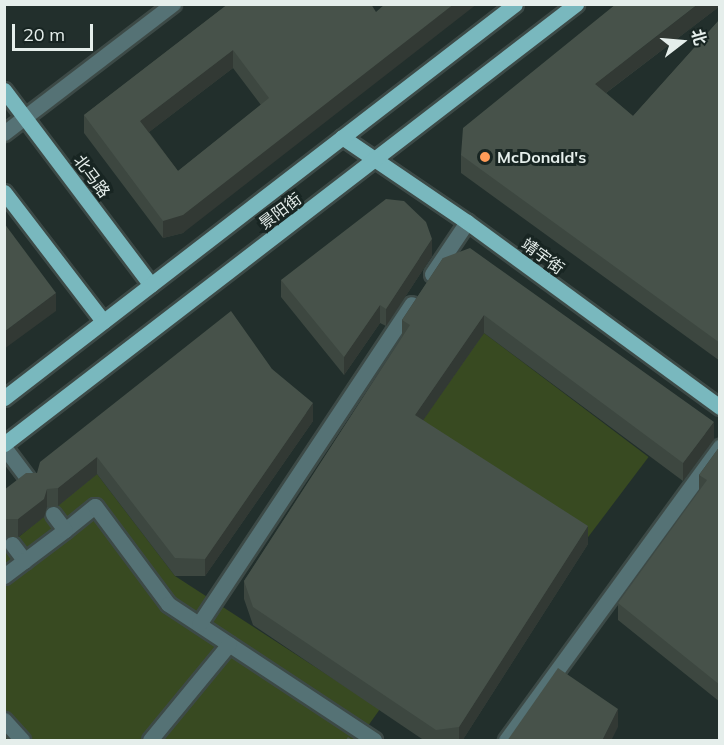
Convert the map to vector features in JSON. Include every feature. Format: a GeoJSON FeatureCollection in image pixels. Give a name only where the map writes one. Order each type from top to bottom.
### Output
{"type":"FeatureCollection","features":[{"type":"Feature","properties":{"kind":"main road","name":"景阳街"},"geometry":{"type":"LineString","coordinates":[[4,398],[515,4]]}},
{"type":"Feature","properties":{"kind":"main road","name":"景阳街"},"geometry":{"type":"LineString","coordinates":[[4,445],[576,4]]}},
{"type":"Feature","properties":{"kind":"main road","name":"北马路"},"geometry":{"type":"LineString","coordinates":[[4,90],[151,285]]}},
{"type":"Feature","properties":{"kind":"main road","name":"靖宇街"},"geometry":{"type":"LineString","coordinates":[[342,137],[467,222],[720,407]]}},
{"type":"Feature","properties":{"kind":"main road"},"geometry":{"type":"LineString","coordinates":[[4,192],[103,321]]}},
{"type":"Feature","properties":{"kind":"street"},"geometry":{"type":"LineString","coordinates":[[4,133],[173,4]]}},
{"type":"Feature","properties":{"kind":"street"},"geometry":{"type":"LineString","coordinates":[[199,624],[467,222]]}},
{"type":"Feature","properties":{"kind":"street"},"geometry":{"type":"LineString","coordinates":[[4,445],[30,483]]}},
{"type":"Feature","properties":{"kind":"street"},"geometry":{"type":"LineString","coordinates":[[506,741],[720,447]]}},
{"type":"Feature","properties":{"kind":"street"},"geometry":{"type":"LineString","coordinates":[[4,576],[95,506],[168,604],[374,741]]}},
{"type":"Feature","properties":{"kind":"street"},"geometry":{"type":"LineString","coordinates":[[53,514],[65,530]]}},
{"type":"Feature","properties":{"kind":"street"},"geometry":{"type":"LineString","coordinates":[[12,544],[25,561]]}},
{"type":"Feature","properties":{"kind":"street"},"geometry":{"type":"LineString","coordinates":[[150,741],[229,644]]}},
{"type":"Feature","properties":{"kind":"street"},"geometry":{"type":"LineString","coordinates":[[4,720],[22,741]]}},
{"type":"Feature","properties":{"kind":"green space"},"geometry":{"type":"Polygon","coordinates":[[[484,333],[649,457],[576,554],[411,430],[484,333]]]}},
{"type":"Feature","properties":{"kind":"green space"},"geometry":{"type":"Polygon","coordinates":[[[97,474],[175,576],[380,709],[358,740],[5,740],[5,548],[97,474]]]}},
{"type":"Feature","properties":{"kind":"building"},"geometry":{"type":"Polygon","coordinates":[[[228,4],[371,4],[376,12],[385,4],[454,4],[183,215],[163,221],[84,115],[228,4]],[[233,50],[140,121],[178,171],[269,98],[233,50]]]}},
{"type":"Feature","properties":{"kind":"building"},"geometry":{"type":"Polygon","coordinates":[[[616,4],[698,4],[595,84],[633,116],[720,19],[720,343],[461,155],[463,128],[616,4]]]}},
{"type":"Feature","properties":{"kind":"building"},"geometry":{"type":"Polygon","coordinates":[[[386,199],[404,201],[426,222],[432,239],[386,309],[380,305],[344,357],[281,280],[386,199]]]}},
{"type":"Feature","properties":{"kind":"building"},"geometry":{"type":"Polygon","coordinates":[[[4,223],[56,293],[4,332],[4,223]]]}},
{"type":"Feature","properties":{"kind":"building"},"geometry":{"type":"Polygon","coordinates":[[[470,248],[714,422],[683,463],[484,315],[415,415],[588,526],[459,727],[436,730],[253,607],[244,581],[410,325],[402,320],[443,258],[470,248]]]}},
{"type":"Feature","properties":{"kind":"building"},"geometry":{"type":"Polygon","coordinates":[[[231,311],[272,369],[313,403],[205,559],[175,558],[97,457],[58,488],[47,489],[44,499],[18,519],[6,519],[4,526],[4,490],[26,473],[37,473],[40,462],[231,311]]]}},
{"type":"Feature","properties":{"kind":"building"},"geometry":{"type":"Polygon","coordinates":[[[720,446],[720,685],[618,603],[707,480],[699,475],[720,446]]]}},
{"type":"Feature","properties":{"kind":"building"},"geometry":{"type":"Polygon","coordinates":[[[558,668],[618,709],[602,741],[507,741],[558,668]]]}},
{"type":"Feature","properties":{"kind":"place","name":"McDonald's"},"geometry":{"type":"Point","coordinates":[485,157]}}]}
